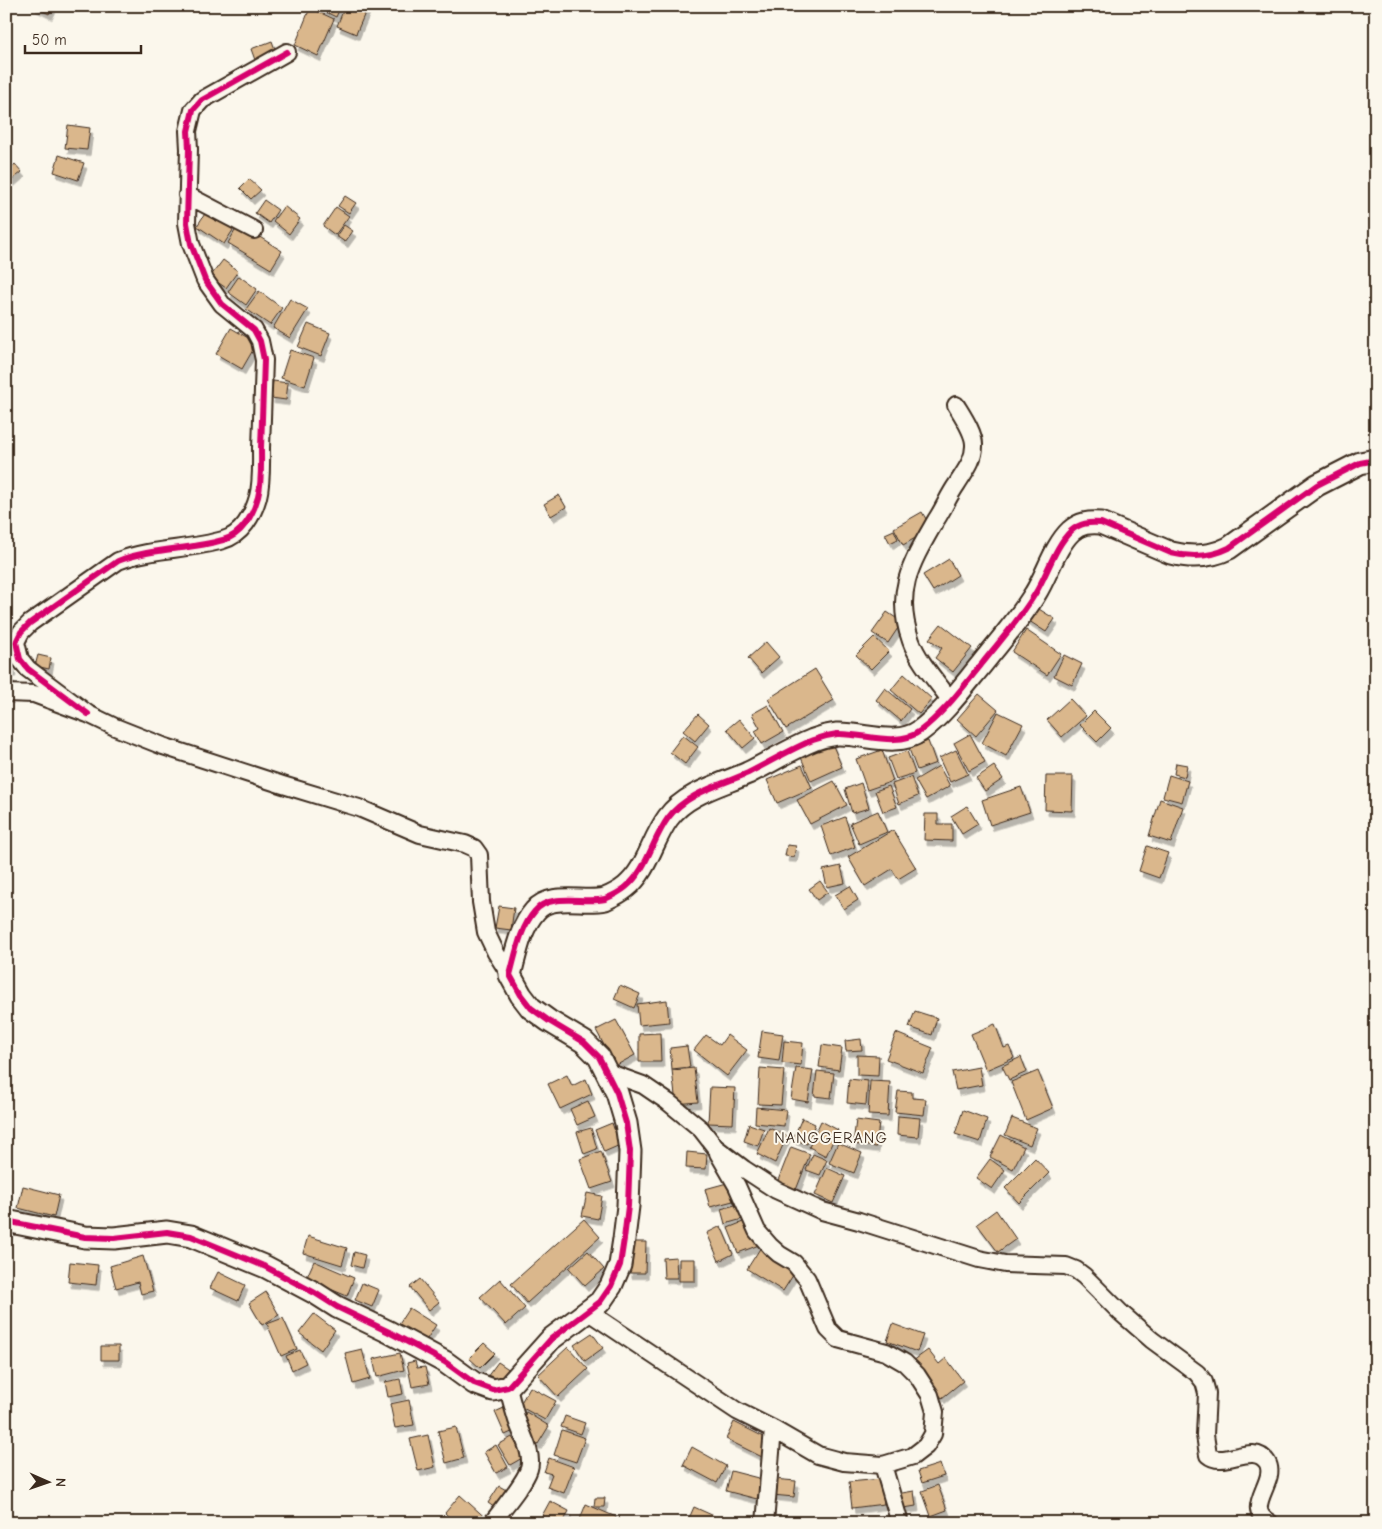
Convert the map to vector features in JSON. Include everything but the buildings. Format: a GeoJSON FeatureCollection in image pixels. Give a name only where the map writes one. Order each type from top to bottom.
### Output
{"type":"FeatureCollection","features":[{"type":"Feature","properties":{"kind":"street"},"geometry":{"type":"LineString","coordinates":[[88,714],[28,669],[20,659],[16,642],[20,632],[118,561],[132,555],[187,548],[225,540],[236,534],[249,519],[258,497],[264,360],[260,341],[254,330],[222,304],[206,280],[191,244],[186,223],[188,131],[193,110],[202,100],[286,52]]}},
{"type":"Feature","properties":{"kind":"street"},"geometry":{"type":"LineString","coordinates":[[187,195],[254,230]]}},
{"type":"Feature","properties":{"kind":"street"},"geometry":{"type":"LineString","coordinates":[[951,701],[919,659],[911,642],[906,623],[903,594],[915,556],[956,485],[972,462],[975,445],[970,430],[956,405]]}},
{"type":"Feature","properties":{"kind":"street"},"geometry":{"type":"LineString","coordinates":[[510,975],[522,932],[535,909],[548,902],[604,899],[621,891],[634,881],[668,817],[681,804],[696,795],[747,773],[812,740],[825,736],[837,734],[906,738],[920,731],[951,701],[1033,598],[1062,542],[1078,525],[1090,522],[1101,523],[1182,556],[1219,553],[1229,548],[1317,485],[1360,463],[1376,460]]}},
{"type":"Feature","properties":{"kind":"street"},"geometry":{"type":"LineString","coordinates":[[6,693],[34,694],[88,714],[163,746],[359,808],[420,834],[465,844],[474,848],[479,855],[481,902],[486,932],[496,953],[521,995],[532,1008],[549,1021],[584,1042],[599,1057],[617,1093],[626,1123],[630,1151],[628,1206],[620,1266],[611,1286],[600,1302],[551,1339],[508,1387],[493,1390],[474,1383],[445,1362],[337,1307],[266,1267],[191,1236],[167,1232],[114,1238],[86,1236],[6,1220]]}},
{"type":"Feature","properties":{"kind":"street"},"geometry":{"type":"LineString","coordinates":[[587,1311],[737,1411],[818,1455],[844,1462],[883,1465],[914,1456],[926,1446],[933,1434],[935,1412],[930,1395],[917,1375],[905,1363],[886,1352],[838,1339],[828,1329],[806,1279],[794,1262],[779,1254],[757,1231],[737,1186],[715,1147],[701,1129],[668,1102],[643,1085],[607,1072]]}},
{"type":"Feature","properties":{"kind":"street"},"geometry":{"type":"LineString","coordinates":[[715,1147],[776,1190],[822,1211],[979,1259],[1005,1264],[1066,1266],[1076,1270],[1121,1313],[1188,1365],[1204,1382],[1207,1393],[1206,1435],[1208,1455],[1214,1459],[1220,1459],[1257,1454],[1266,1460],[1269,1466],[1268,1478],[1259,1504],[1260,1513],[1264,1520],[1270,1523]]}},
{"type":"Feature","properties":{"kind":"street"},"geometry":{"type":"LineString","coordinates":[[492,1523],[520,1484],[529,1468],[530,1460],[516,1419],[508,1387]]}},
{"type":"Feature","properties":{"kind":"street"},"geometry":{"type":"LineString","coordinates":[[765,1523],[773,1429]]}},
{"type":"Feature","properties":{"kind":"street"},"geometry":{"type":"LineString","coordinates":[[883,1465],[899,1520]]}},
{"type":"Feature","properties":{"kind":"cycle path"},"geometry":{"type":"LineString","coordinates":[[88,714],[28,669],[20,659],[16,642],[21,632],[30,623],[118,561],[144,554],[210,543],[236,534],[250,517],[258,497],[261,473],[264,360],[260,341],[254,330],[222,304],[205,280],[191,244],[187,223],[188,131],[193,110],[202,100],[287,52]]}},
{"type":"Feature","properties":{"kind":"cycle path"},"geometry":{"type":"LineString","coordinates":[[6,1221],[85,1237],[114,1238],[167,1232],[191,1236],[266,1267],[337,1307],[445,1362],[474,1383],[493,1390],[508,1387],[551,1339],[600,1302],[611,1286],[620,1265],[628,1206],[630,1151],[626,1123],[617,1093],[599,1057],[584,1042],[531,1008],[510,975],[522,933],[535,911],[541,905],[549,902],[558,900],[605,899],[619,892],[639,872],[662,827],[675,809],[694,796],[748,773],[789,751],[813,740],[837,734],[891,739],[911,736],[920,731],[952,700],[1016,621],[1035,594],[1060,544],[1078,526],[1089,523],[1101,523],[1178,555],[1201,556],[1215,553],[1229,548],[1317,485],[1360,463],[1376,460]]}},
{"type":"Feature","properties":{"kind":"district","name":"NANGGERANG"},"geometry":{"type":"Point","coordinates":[831,1138]}}]}
